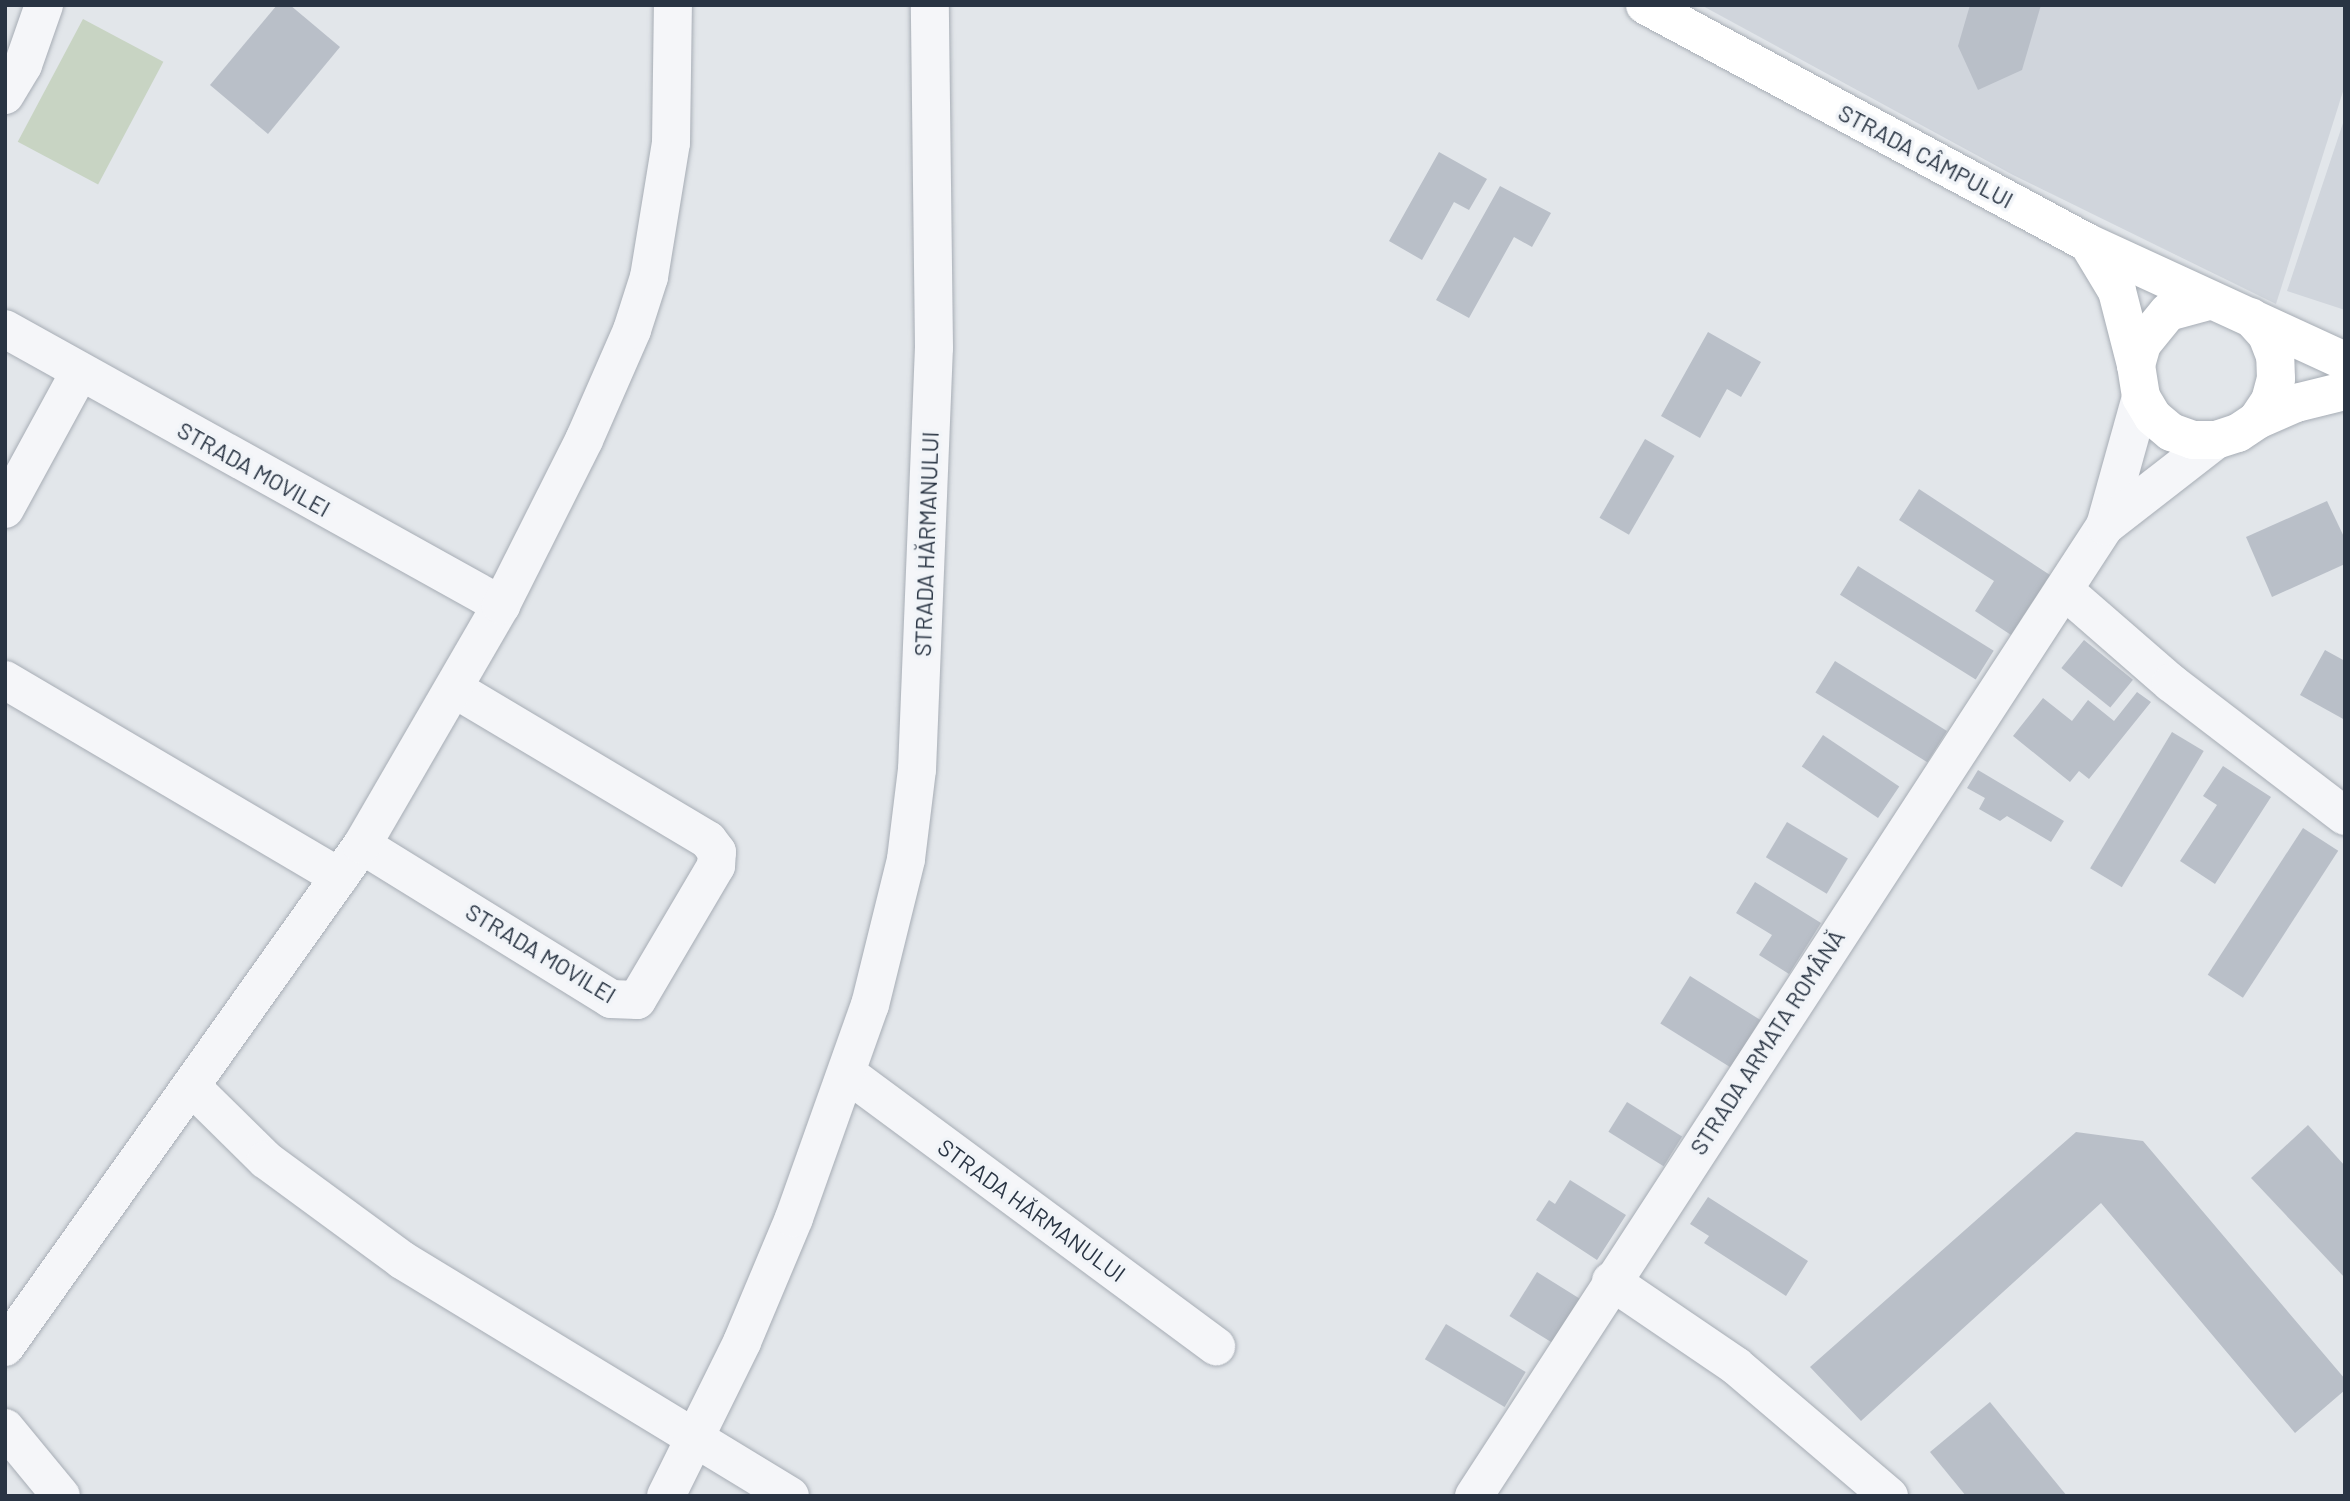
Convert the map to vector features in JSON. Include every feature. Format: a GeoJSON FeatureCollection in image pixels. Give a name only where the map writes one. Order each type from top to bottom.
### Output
{"type":"FeatureCollection","features":[{"type":"Feature","properties":{"kind":"main road","name":"STRADA CÂMPULUI"},"geometry":{"type":"LineString","coordinates":[[1646,5],[2088,243],[2209,301],[2231,306],[2345,361]]}},
{"type":"Feature","properties":{"kind":"main road"},"geometry":{"type":"LineString","coordinates":[[2088,243],[2117,291],[2139,381],[2153,417],[2171,432],[2193,440],[2216,440],[2238,433],[2257,420],[2296,403],[2345,391]]}},
{"type":"Feature","properties":{"kind":"main road"},"geometry":{"type":"LineString","coordinates":[[2139,381],[2142,344],[2168,312],[2209,301]]}},
{"type":"Feature","properties":{"kind":"main road"},"geometry":{"type":"LineString","coordinates":[[2251,317],[2267,335],[2275,356],[2276,379],[2257,420]]}},
{"type":"Feature","properties":{"kind":"street"},"geometry":{"type":"LineString","coordinates":[[5,95],[23,65],[44,5]]}},
{"type":"Feature","properties":{"kind":"street"},"geometry":{"type":"LineString","coordinates":[[5,1347],[362,845],[456,690],[502,605],[584,440],[632,330],[649,277],[671,143],[673,5]]}},
{"type":"Feature","properties":{"kind":"street","name":"STRADA HĂRMANULUI"},"geometry":{"type":"LineString","coordinates":[[666,1496],[743,1342],[848,1074],[888,945],[917,770],[934,348],[930,5]]}},
{"type":"Feature","properties":{"kind":"street","name":"STRADA MOVILEI"},"geometry":{"type":"LineString","coordinates":[[5,329],[79,373],[502,605]]}},
{"type":"Feature","properties":{"kind":"street"},"geometry":{"type":"LineString","coordinates":[[5,509],[79,373]]}},
{"type":"Feature","properties":{"kind":"street"},"geometry":{"type":"LineString","coordinates":[[2105,526],[2139,381]]}},
{"type":"Feature","properties":{"kind":"street","name":"STRADA ARMATA ROMÂNĂ"},"geometry":{"type":"LineString","coordinates":[[1475,1496],[1611,1281],[2105,526],[2216,440]]}},
{"type":"Feature","properties":{"kind":"street"},"geometry":{"type":"LineString","coordinates":[[2064,590],[2171,683],[2345,816]]}},
{"type":"Feature","properties":{"kind":"street"},"geometry":{"type":"LineString","coordinates":[[5,680],[339,877]]}},
{"type":"Feature","properties":{"kind":"street","name":"STRADA MOVILEI"},"geometry":{"type":"LineString","coordinates":[[362,845],[611,999],[637,1000],[716,866],[717,852],[708,839],[456,690]]}},
{"type":"Feature","properties":{"kind":"street","name":"STRADA HĂRMANULUI"},"geometry":{"type":"LineString","coordinates":[[848,1074],[1216,1346]]}},
{"type":"Feature","properties":{"kind":"street"},"geometry":{"type":"LineString","coordinates":[[192,1087],[266,1160],[391,1252],[790,1496]]}},
{"type":"Feature","properties":{"kind":"street"},"geometry":{"type":"LineString","coordinates":[[1611,1281],[1736,1366],[1889,1496]]}},
{"type":"Feature","properties":{"kind":"street"},"geometry":{"type":"LineString","coordinates":[[5,1428],[61,1496]]}},
{"type":"Feature","properties":{"kind":"shaded area"},"geometry":{"type":"Polygon","coordinates":[[[1701,5],[2345,5],[2345,85],[2276,304],[2013,175],[1701,5]]]}},
{"type":"Feature","properties":{"kind":"shaded area"},"geometry":{"type":"Polygon","coordinates":[[[2345,117],[2345,310],[2287,291],[2345,117]]]}},
{"type":"Feature","properties":{"kind":"green space"},"geometry":{"type":"Polygon","coordinates":[[[83,19],[163,62],[98,184],[18,142],[83,19]]]}},
{"type":"Feature","properties":{"kind":"building"},"geometry":{"type":"Polygon","coordinates":[[[277,5],[290,5],[340,47],[268,134],[210,85],[277,5]]]}},
{"type":"Feature","properties":{"kind":"building"},"geometry":{"type":"Polygon","coordinates":[[[1970,5],[2041,5],[2022,70],[1978,90],[1958,46],[1970,5]]]}},
{"type":"Feature","properties":{"kind":"building"},"geometry":{"type":"Polygon","coordinates":[[[1439,152],[1487,179],[1469,210],[1454,202],[1422,260],[1389,241],[1439,152]]]}},
{"type":"Feature","properties":{"kind":"building"},"geometry":{"type":"Polygon","coordinates":[[[1500,186],[1551,213],[1532,247],[1514,237],[1469,318],[1436,300],[1500,186]]]}},
{"type":"Feature","properties":{"kind":"building"},"geometry":{"type":"Polygon","coordinates":[[[1708,332],[1761,362],[1741,397],[1727,389],[1700,438],[1661,416],[1708,332]]]}},
{"type":"Feature","properties":{"kind":"building"},"geometry":{"type":"Polygon","coordinates":[[[1645,439],[1674,456],[1629,535],[1600,518],[1645,439]]]}},
{"type":"Feature","properties":{"kind":"building"},"geometry":{"type":"Polygon","coordinates":[[[1919,489],[2050,575],[2011,635],[1975,611],[1994,581],[1899,520],[1919,489]]]}},
{"type":"Feature","properties":{"kind":"building"},"geometry":{"type":"Polygon","coordinates":[[[2327,501],[2345,539],[2345,564],[2272,597],[2246,537],[2327,501]]]}},
{"type":"Feature","properties":{"kind":"building"},"geometry":{"type":"Polygon","coordinates":[[[1858,566],[1994,651],[1976,680],[1840,595],[1858,566]]]}},
{"type":"Feature","properties":{"kind":"building"},"geometry":{"type":"Polygon","coordinates":[[[2084,640],[2133,680],[2110,708],[2061,668],[2084,640]]]}},
{"type":"Feature","properties":{"kind":"building"},"geometry":{"type":"Polygon","coordinates":[[[2325,650],[2345,661],[2345,720],[2300,695],[2325,650]]]}},
{"type":"Feature","properties":{"kind":"building"},"geometry":{"type":"Polygon","coordinates":[[[1835,661],[1947,731],[1927,762],[1815,692],[1835,661]]]}},
{"type":"Feature","properties":{"kind":"building"},"geometry":{"type":"Polygon","coordinates":[[[2137,692],[2151,702],[2089,779],[2079,771],[2070,782],[2013,736],[2043,698],[2072,721],[2088,700],[2114,721],[2137,692]]]}},
{"type":"Feature","properties":{"kind":"building"},"geometry":{"type":"Polygon","coordinates":[[[2172,732],[2204,751],[2122,887],[2090,868],[2172,732]]]}},
{"type":"Feature","properties":{"kind":"building"},"geometry":{"type":"Polygon","coordinates":[[[1823,735],[1899,786],[1878,818],[1802,767],[1823,735]]]}},
{"type":"Feature","properties":{"kind":"building"},"geometry":{"type":"Polygon","coordinates":[[[2223,766],[2271,797],[2215,884],[2180,861],[2217,805],[2203,796],[2223,766]]]}},
{"type":"Feature","properties":{"kind":"building"},"geometry":{"type":"Polygon","coordinates":[[[1978,770],[2064,821],[2051,842],[2007,816],[2000,821],[1979,809],[1985,798],[1967,788],[1978,770]]]}},
{"type":"Feature","properties":{"kind":"building"},"geometry":{"type":"Polygon","coordinates":[[[1787,822],[1848,859],[1827,894],[1766,857],[1787,822]]]}},
{"type":"Feature","properties":{"kind":"building"},"geometry":{"type":"Polygon","coordinates":[[[2303,828],[2338,851],[2243,998],[2208,975],[2303,828]]]}},
{"type":"Feature","properties":{"kind":"building"},"geometry":{"type":"Polygon","coordinates":[[[1755,882],[1821,923],[1789,974],[1759,955],[1772,935],[1736,913],[1755,882]]]}},
{"type":"Feature","properties":{"kind":"building"},"geometry":{"type":"Polygon","coordinates":[[[1690,976],[1760,1020],[1731,1067],[1660,1023],[1690,976]]]}},
{"type":"Feature","properties":{"kind":"building"},"geometry":{"type":"Polygon","coordinates":[[[1627,1102],[1682,1136],[1664,1166],[1608,1132],[1627,1102]]]}},
{"type":"Feature","properties":{"kind":"building"},"geometry":{"type":"Polygon","coordinates":[[[2308,1125],[2345,1166],[2345,1278],[2251,1178],[2308,1125]]]}},
{"type":"Feature","properties":{"kind":"building"},"geometry":{"type":"Polygon","coordinates":[[[2076,1132],[2143,1141],[2345,1379],[2345,1390],[2295,1433],[2101,1203],[1861,1421],[1810,1367],[2076,1132]]]}},
{"type":"Feature","properties":{"kind":"building"},"geometry":{"type":"Polygon","coordinates":[[[1570,1180],[1626,1215],[1597,1260],[1536,1220],[1549,1200],[1555,1204],[1570,1180]]]}},
{"type":"Feature","properties":{"kind":"building"},"geometry":{"type":"Polygon","coordinates":[[[1708,1197],[1808,1261],[1786,1296],[1704,1243],[1709,1236],[1690,1224],[1708,1197]]]}},
{"type":"Feature","properties":{"kind":"building"},"geometry":{"type":"Polygon","coordinates":[[[1537,1272],[1580,1299],[1553,1343],[1509,1316],[1537,1272]]]}},
{"type":"Feature","properties":{"kind":"building"},"geometry":{"type":"Polygon","coordinates":[[[1446,1324],[1526,1372],[1505,1407],[1425,1359],[1446,1324]]]}},
{"type":"Feature","properties":{"kind":"building"},"geometry":{"type":"Polygon","coordinates":[[[1990,1402],[2067,1496],[1966,1496],[1930,1452],[1990,1402]]]}}]}
